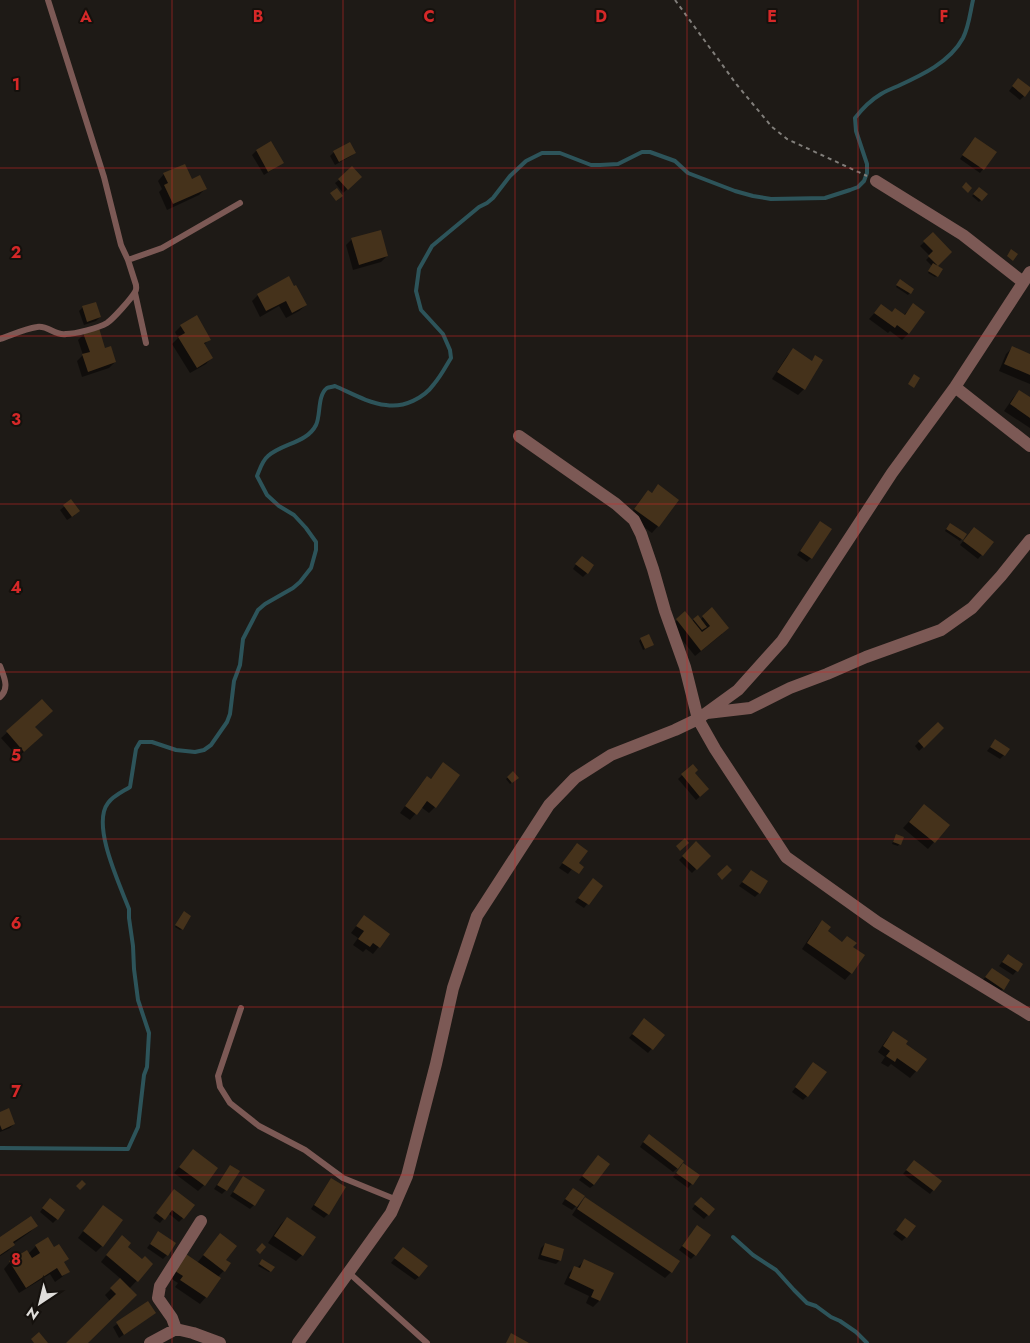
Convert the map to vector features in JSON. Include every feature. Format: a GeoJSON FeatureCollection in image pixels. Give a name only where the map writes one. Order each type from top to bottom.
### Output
{"type":"FeatureCollection","features":[{"type":"Feature","properties":{"kind":"street"},"geometry":{"type":"LineString","coordinates":[[298,1343],[391,1213],[408,1176],[453,988],[476,916],[549,805],[575,778],[611,755],[674,730],[702,716],[738,690],[782,641],[892,473],[954,387],[1026,277],[964,235],[876,180]]}},
{"type":"Feature","properties":{"kind":"street"},"geometry":{"type":"LineString","coordinates":[[954,387],[1030,446]]}},
{"type":"Feature","properties":{"kind":"street"},"geometry":{"type":"LineString","coordinates":[[519,436],[616,504],[634,520],[641,534],[665,611],[715,749],[786,857],[877,922],[1030,1016]]}},
{"type":"Feature","properties":{"kind":"street"},"geometry":{"type":"LineString","coordinates":[[702,716],[750,708],[790,688],[866,657],[941,630],[972,608],[1030,540]]}},
{"type":"Feature","properties":{"kind":"street"},"geometry":{"type":"LineString","coordinates":[[176,1329],[172,1318],[158,1298],[160,1286],[201,1221]]}},
{"type":"Feature","properties":{"kind":"street"},"geometry":{"type":"LineString","coordinates":[[150,1343],[176,1329],[220,1343]]}},
{"type":"Feature","properties":{"kind":"lane"},"geometry":{"type":"LineString","coordinates":[[48,0],[104,177],[121,245],[136,284],[135,293],[146,343]]}},
{"type":"Feature","properties":{"kind":"lane"},"geometry":{"type":"LineString","coordinates":[[128,260],[162,248],[240,203]]}},
{"type":"Feature","properties":{"kind":"lane"},"geometry":{"type":"LineString","coordinates":[[0,339],[43,326],[55,332],[66,334],[101,326],[112,319],[135,293]]}},
{"type":"Feature","properties":{"kind":"lane"},"geometry":{"type":"LineString","coordinates":[[0,666],[6,685],[5,692],[0,697]]}},
{"type":"Feature","properties":{"kind":"lane"},"geometry":{"type":"LineString","coordinates":[[241,1008],[218,1076],[220,1087],[230,1103],[259,1126],[305,1150],[343,1178],[397,1200]]}},
{"type":"Feature","properties":{"kind":"lane"},"geometry":{"type":"LineString","coordinates":[[348,1272],[427,1343]]}},
{"type":"Feature","properties":{"kind":"path"},"geometry":{"type":"LineString","coordinates":[[675,0],[737,85],[772,127],[787,139],[876,180]]}},
{"type":"Feature","properties":{"kind":"building"},"geometry":{"type":"Polygon","coordinates":[[[1018,78],[1030,87],[1025,97],[1012,86],[1018,78]]]}},
{"type":"Feature","properties":{"kind":"building"},"geometry":{"type":"Polygon","coordinates":[[[975,137],[997,152],[984,170],[962,155],[975,137]]]}},
{"type":"Feature","properties":{"kind":"building"},"geometry":{"type":"Polygon","coordinates":[[[271,141],[284,163],[268,172],[256,150],[271,141]]]}},
{"type":"Feature","properties":{"kind":"building"},"geometry":{"type":"Polygon","coordinates":[[[350,142],[356,153],[339,162],[333,151],[350,142]]]}},
{"type":"Feature","properties":{"kind":"building"},"geometry":{"type":"Polygon","coordinates":[[[185,164],[192,179],[200,175],[207,189],[173,204],[164,185],[168,183],[163,173],[185,164]]]}},
{"type":"Feature","properties":{"kind":"building"},"geometry":{"type":"Polygon","coordinates":[[[352,166],[362,177],[348,190],[338,179],[352,166]]]}},
{"type":"Feature","properties":{"kind":"building"},"geometry":{"type":"Polygon","coordinates":[[[966,182],[972,188],[968,193],[962,187],[966,182]]]}},
{"type":"Feature","properties":{"kind":"building"},"geometry":{"type":"Polygon","coordinates":[[[979,187],[988,194],[982,201],[973,194],[979,187]]]}},
{"type":"Feature","properties":{"kind":"building"},"geometry":{"type":"Polygon","coordinates":[[[337,188],[343,196],[336,201],[330,193],[337,188]]]}},
{"type":"Feature","properties":{"kind":"building"},"geometry":{"type":"Polygon","coordinates":[[[381,230],[388,256],[359,265],[351,238],[381,230]]]}},
{"type":"Feature","properties":{"kind":"building"},"geometry":{"type":"Polygon","coordinates":[[[933,232],[952,252],[938,266],[928,256],[933,251],[923,241],[933,232]]]}},
{"type":"Feature","properties":{"kind":"building"},"geometry":{"type":"Polygon","coordinates":[[[1011,249],[1018,254],[1013,261],[1007,256],[1011,249]]]}},
{"type":"Feature","properties":{"kind":"building"},"geometry":{"type":"Polygon","coordinates":[[[933,263],[943,269],[938,277],[928,271],[933,263]]]}},
{"type":"Feature","properties":{"kind":"building"},"geometry":{"type":"Polygon","coordinates":[[[289,276],[307,305],[292,313],[286,301],[266,311],[257,294],[289,276]]]}},
{"type":"Feature","properties":{"kind":"building"},"geometry":{"type":"Polygon","coordinates":[[[900,279],[914,289],[911,294],[896,285],[900,279]]]}},
{"type":"Feature","properties":{"kind":"building"},"geometry":{"type":"Polygon","coordinates":[[[96,302],[101,317],[87,322],[82,306],[96,302]]]}},
{"type":"Feature","properties":{"kind":"building"},"geometry":{"type":"Polygon","coordinates":[[[913,303],[925,312],[909,334],[897,325],[895,328],[874,313],[881,304],[892,312],[895,308],[905,315],[913,303]]]}},
{"type":"Feature","properties":{"kind":"building"},"geometry":{"type":"Polygon","coordinates":[[[197,315],[211,340],[204,343],[213,358],[197,368],[178,337],[185,333],[180,325],[197,315]]]}},
{"type":"Feature","properties":{"kind":"building"},"geometry":{"type":"Polygon","coordinates":[[[99,328],[105,348],[111,346],[116,362],[88,372],[82,354],[90,352],[83,333],[99,328]]]}},
{"type":"Feature","properties":{"kind":"building"},"geometry":{"type":"Polygon","coordinates":[[[1012,346],[1030,354],[1030,375],[1004,364],[1012,346]]]}},
{"type":"Feature","properties":{"kind":"building"},"geometry":{"type":"Polygon","coordinates":[[[793,348],[812,361],[815,355],[823,360],[805,390],[777,372],[793,348]]]}},
{"type":"Feature","properties":{"kind":"building"},"geometry":{"type":"Polygon","coordinates":[[[914,374],[920,378],[914,388],[908,384],[914,374]]]}},
{"type":"Feature","properties":{"kind":"building"},"geometry":{"type":"Polygon","coordinates":[[[1019,390],[1030,397],[1030,418],[1010,404],[1019,390]]]}},
{"type":"Feature","properties":{"kind":"building"},"geometry":{"type":"Polygon","coordinates":[[[658,484],[679,500],[659,527],[634,509],[648,490],[652,493],[658,484]]]}},
{"type":"Feature","properties":{"kind":"building"},"geometry":{"type":"Polygon","coordinates":[[[71,499],[80,511],[72,517],[63,505],[71,499]]]}},
{"type":"Feature","properties":{"kind":"building"},"geometry":{"type":"Polygon","coordinates":[[[820,521],[832,529],[812,559],[800,551],[820,521]]]}},
{"type":"Feature","properties":{"kind":"building"},"geometry":{"type":"Polygon","coordinates":[[[950,523],[967,534],[963,540],[946,529],[950,523]]]}},
{"type":"Feature","properties":{"kind":"building"},"geometry":{"type":"Polygon","coordinates":[[[974,527],[994,542],[983,556],[963,541],[974,527]]]}},
{"type":"Feature","properties":{"kind":"building"},"geometry":{"type":"Polygon","coordinates":[[[582,556],[594,565],[588,574],[575,564],[582,556]]]}},
{"type":"Feature","properties":{"kind":"building"},"geometry":{"type":"Polygon","coordinates":[[[712,607],[729,628],[701,651],[676,619],[685,611],[702,632],[710,626],[702,616],[712,607]]]}},
{"type":"Feature","properties":{"kind":"building"},"geometry":{"type":"Polygon","coordinates":[[[698,615],[707,627],[702,630],[693,619],[698,615]]]}},
{"type":"Feature","properties":{"kind":"building"},"geometry":{"type":"Polygon","coordinates":[[[649,634],[654,645],[645,649],[640,638],[649,634]]]}},
{"type":"Feature","properties":{"kind":"building"},"geometry":{"type":"Polygon","coordinates":[[[42,699],[53,711],[35,727],[43,735],[24,752],[6,731],[42,699]]]}},
{"type":"Feature","properties":{"kind":"building"},"geometry":{"type":"Polygon","coordinates":[[[938,722],[944,728],[924,748],[918,741],[938,722]]]}},
{"type":"Feature","properties":{"kind":"building"},"geometry":{"type":"Polygon","coordinates":[[[995,739],[1010,749],[1005,756],[990,747],[995,739]]]}},
{"type":"Feature","properties":{"kind":"building"},"geometry":{"type":"Polygon","coordinates":[[[443,762],[460,775],[436,808],[427,801],[417,815],[405,806],[427,776],[431,779],[443,762]]]}},
{"type":"Feature","properties":{"kind":"building"},"geometry":{"type":"Polygon","coordinates":[[[693,764],[698,770],[695,773],[709,789],[700,797],[681,774],[693,764]]]}},
{"type":"Feature","properties":{"kind":"building"},"geometry":{"type":"Polygon","coordinates":[[[513,771],[519,778],[512,783],[507,777],[513,771]]]}},
{"type":"Feature","properties":{"kind":"building"},"geometry":{"type":"Polygon","coordinates":[[[924,804],[950,825],[935,843],[909,822],[924,804]]]}},
{"type":"Feature","properties":{"kind":"building"},"geometry":{"type":"Polygon","coordinates":[[[896,834],[904,837],[901,845],[893,842],[896,834]]]}},
{"type":"Feature","properties":{"kind":"building"},"geometry":{"type":"Polygon","coordinates":[[[685,838],[689,843],[680,851],[676,846],[685,838]]]}},
{"type":"Feature","properties":{"kind":"building"},"geometry":{"type":"Polygon","coordinates":[[[696,841],[711,856],[697,870],[682,856],[696,841]]]}},
{"type":"Feature","properties":{"kind":"building"},"geometry":{"type":"Polygon","coordinates":[[[577,843],[588,851],[579,863],[584,867],[579,874],[562,863],[577,843]]]}},
{"type":"Feature","properties":{"kind":"building"},"geometry":{"type":"Polygon","coordinates":[[[727,865],[732,870],[722,880],[717,874],[727,865]]]}},
{"type":"Feature","properties":{"kind":"building"},"geometry":{"type":"Polygon","coordinates":[[[751,870],[768,881],[760,894],[742,882],[751,870]]]}},
{"type":"Feature","properties":{"kind":"building"},"geometry":{"type":"Polygon","coordinates":[[[593,878],[603,886],[589,905],[578,898],[593,878]]]}},
{"type":"Feature","properties":{"kind":"building"},"geometry":{"type":"Polygon","coordinates":[[[184,911],[191,916],[183,930],[175,925],[184,911]]]}},
{"type":"Feature","properties":{"kind":"building"},"geometry":{"type":"Polygon","coordinates":[[[364,915],[390,934],[380,948],[373,943],[370,947],[358,939],[364,931],[356,926],[364,915]]]}},
{"type":"Feature","properties":{"kind":"building"},"geometry":{"type":"Polygon","coordinates":[[[822,920],[831,927],[828,931],[842,942],[847,936],[857,943],[853,947],[865,955],[852,974],[807,943],[822,920]]]}},
{"type":"Feature","properties":{"kind":"building"},"geometry":{"type":"Polygon","coordinates":[[[1008,954],[1023,964],[1018,972],[1002,962],[1008,954]]]}},
{"type":"Feature","properties":{"kind":"building"},"geometry":{"type":"Polygon","coordinates":[[[992,968],[1010,980],[1004,990],[985,977],[992,968]]]}},
{"type":"Feature","properties":{"kind":"building"},"geometry":{"type":"Polygon","coordinates":[[[644,1018],[665,1035],[653,1050],[632,1034],[644,1018]]]}},
{"type":"Feature","properties":{"kind":"building"},"geometry":{"type":"Polygon","coordinates":[[[893,1031],[908,1041],[906,1044],[927,1059],[917,1072],[897,1058],[895,1062],[886,1056],[890,1051],[883,1046],[893,1031]]]}},
{"type":"Feature","properties":{"kind":"building"},"geometry":{"type":"Polygon","coordinates":[[[813,1062],[827,1072],[808,1097],[795,1087],[813,1062]]]}},
{"type":"Feature","properties":{"kind":"building"},"geometry":{"type":"Polygon","coordinates":[[[9,1108],[15,1124],[2,1130],[0,1112],[9,1108]]]}},
{"type":"Feature","properties":{"kind":"building"},"geometry":{"type":"Polygon","coordinates":[[[649,1134],[684,1161],[678,1169],[643,1142],[649,1134]]]}},
{"type":"Feature","properties":{"kind":"building"},"geometry":{"type":"Polygon","coordinates":[[[193,1149],[218,1168],[205,1186],[179,1167],[193,1149]]]}},
{"type":"Feature","properties":{"kind":"building"},"geometry":{"type":"Polygon","coordinates":[[[598,1155],[610,1164],[594,1185],[582,1176],[598,1155]]]}},
{"type":"Feature","properties":{"kind":"building"},"geometry":{"type":"Polygon","coordinates":[[[914,1160],[942,1181],[934,1191],[906,1170],[914,1160]]]}},
{"type":"Feature","properties":{"kind":"building"},"geometry":{"type":"Polygon","coordinates":[[[683,1163],[700,1175],[693,1185],[676,1173],[683,1163]]]}},
{"type":"Feature","properties":{"kind":"building"},"geometry":{"type":"Polygon","coordinates":[[[230,1165],[240,1171],[227,1191],[217,1185],[230,1165]]]}},
{"type":"Feature","properties":{"kind":"building"},"geometry":{"type":"Polygon","coordinates":[[[243,1176],[265,1190],[255,1206],[233,1192],[243,1176]]]}},
{"type":"Feature","properties":{"kind":"building"},"geometry":{"type":"Polygon","coordinates":[[[331,1178],[346,1187],[329,1215],[314,1205],[331,1178]]]}},
{"type":"Feature","properties":{"kind":"building"},"geometry":{"type":"Polygon","coordinates":[[[82,1180],[86,1184],[80,1190],[76,1186],[82,1180]]]}},
{"type":"Feature","properties":{"kind":"building"},"geometry":{"type":"Polygon","coordinates":[[[573,1188],[585,1196],[577,1207],[565,1199],[573,1188]]]}},
{"type":"Feature","properties":{"kind":"building"},"geometry":{"type":"Polygon","coordinates":[[[174,1189],[195,1205],[184,1219],[172,1210],[165,1220],[156,1213],[174,1189]]]}},
{"type":"Feature","properties":{"kind":"building"},"geometry":{"type":"Polygon","coordinates":[[[585,1197],[680,1261],[672,1273],[577,1209],[585,1197]]]}},
{"type":"Feature","properties":{"kind":"building"},"geometry":{"type":"Polygon","coordinates":[[[701,1197],[715,1209],[709,1216],[694,1204],[701,1197]]]}},
{"type":"Feature","properties":{"kind":"building"},"geometry":{"type":"Polygon","coordinates":[[[50,1198],[65,1210],[58,1220],[42,1208],[50,1198]]]}},
{"type":"Feature","properties":{"kind":"building"},"geometry":{"type":"Polygon","coordinates":[[[103,1205],[123,1220],[103,1247],[83,1231],[103,1205]]]}},
{"type":"Feature","properties":{"kind":"building"},"geometry":{"type":"Polygon","coordinates":[[[31,1216],[38,1226],[13,1242],[15,1245],[0,1255],[0,1237],[31,1216]]]}},
{"type":"Feature","properties":{"kind":"building"},"geometry":{"type":"Polygon","coordinates":[[[287,1217],[316,1237],[303,1256],[274,1236],[287,1217]]]}},
{"type":"Feature","properties":{"kind":"building"},"geometry":{"type":"Polygon","coordinates":[[[905,1218],[916,1226],[907,1238],[896,1230],[905,1218]]]}},
{"type":"Feature","properties":{"kind":"building"},"geometry":{"type":"Polygon","coordinates":[[[697,1225],[711,1235],[696,1256],[682,1246],[697,1225]]]}},
{"type":"Feature","properties":{"kind":"building"},"geometry":{"type":"Polygon","coordinates":[[[158,1231],[176,1243],[168,1256],[150,1244],[158,1231]]]}},
{"type":"Feature","properties":{"kind":"building"},"geometry":{"type":"Polygon","coordinates":[[[220,1233],[237,1246],[226,1260],[231,1263],[225,1272],[203,1255],[220,1233]]]}},
{"type":"Feature","properties":{"kind":"building"},"geometry":{"type":"Polygon","coordinates":[[[122,1235],[131,1243],[128,1247],[142,1259],[145,1256],[153,1264],[138,1282],[106,1255],[122,1235]]]}},
{"type":"Feature","properties":{"kind":"building"},"geometry":{"type":"Polygon","coordinates":[[[48,1237],[54,1247],[59,1244],[69,1259],[64,1262],[70,1272],[62,1276],[57,1268],[26,1288],[9,1261],[27,1250],[32,1258],[40,1253],[35,1245],[48,1237]]]}},
{"type":"Feature","properties":{"kind":"building"},"geometry":{"type":"Polygon","coordinates":[[[262,1243],[266,1247],[260,1254],[256,1250],[262,1243]]]}},
{"type":"Feature","properties":{"kind":"building"},"geometry":{"type":"Polygon","coordinates":[[[545,1243],[564,1249],[561,1261],[541,1255],[545,1243]]]}},
{"type":"Feature","properties":{"kind":"building"},"geometry":{"type":"Polygon","coordinates":[[[403,1247],[428,1266],[419,1277],[394,1258],[403,1247]]]}},
{"type":"Feature","properties":{"kind":"building"},"geometry":{"type":"Polygon","coordinates":[[[186,1254],[221,1278],[207,1298],[180,1280],[183,1276],[175,1271],[186,1254]]]}},
{"type":"Feature","properties":{"kind":"building"},"geometry":{"type":"Polygon","coordinates":[[[262,1259],[275,1267],[271,1272],[259,1264],[262,1259]]]}},
{"type":"Feature","properties":{"kind":"building"},"geometry":{"type":"Polygon","coordinates":[[[584,1259],[614,1273],[600,1301],[591,1297],[594,1290],[569,1278],[574,1266],[580,1268],[584,1259]]]}},
{"type":"Feature","properties":{"kind":"building"},"geometry":{"type":"Polygon","coordinates":[[[120,1278],[137,1295],[88,1343],[66,1343],[116,1294],[110,1288],[120,1278]]]}},
{"type":"Feature","properties":{"kind":"building"},"geometry":{"type":"Polygon","coordinates":[[[148,1301],[156,1313],[124,1335],[116,1322],[148,1301]]]}},
{"type":"Feature","properties":{"kind":"building"},"geometry":{"type":"Polygon","coordinates":[[[39,1332],[48,1343],[34,1343],[31,1339],[39,1332]]]}},
{"type":"Feature","properties":{"kind":"building"},"geometry":{"type":"Polygon","coordinates":[[[511,1333],[529,1343],[506,1343],[511,1333]]]}},
{"type":"Feature","properties":{"kind":"waterway"},"geometry":{"type":"LineString","coordinates":[[0,1148],[128,1149],[138,1127],[144,1075],[147,1067],[149,1033],[138,1000],[129,909],[114,871],[105,840],[104,813],[108,803],[130,787],[136,749],[140,742],[152,742],[176,750],[195,752],[204,750],[211,745],[227,722],[230,714],[234,681],[240,665],[243,639],[258,610],[293,588],[311,568],[316,550],[316,542],[294,515],[279,506],[267,495],[257,476],[264,460],[281,448],[307,436],[312,431],[316,425],[320,401],[327,388],[335,386],[379,404],[400,405],[413,401],[425,394],[439,378],[451,358],[450,350],[443,334],[421,310],[416,291],[419,269],[432,246],[479,207],[493,198],[510,176],[526,161],[542,153],[560,153],[591,165],[600,165],[618,164],[642,152],[650,152],[675,161],[688,173],[735,191],[771,199],[825,198],[858,187],[864,181],[867,173],[867,164],[856,131],[855,118],[877,96],[935,67],[951,54],[963,38],[973,0]]}},
{"type":"Feature","properties":{"kind":"waterway"},"geometry":{"type":"LineString","coordinates":[[733,1237],[753,1255],[776,1270],[807,1303],[816,1306],[840,1321],[856,1332],[867,1343]]}}]}
